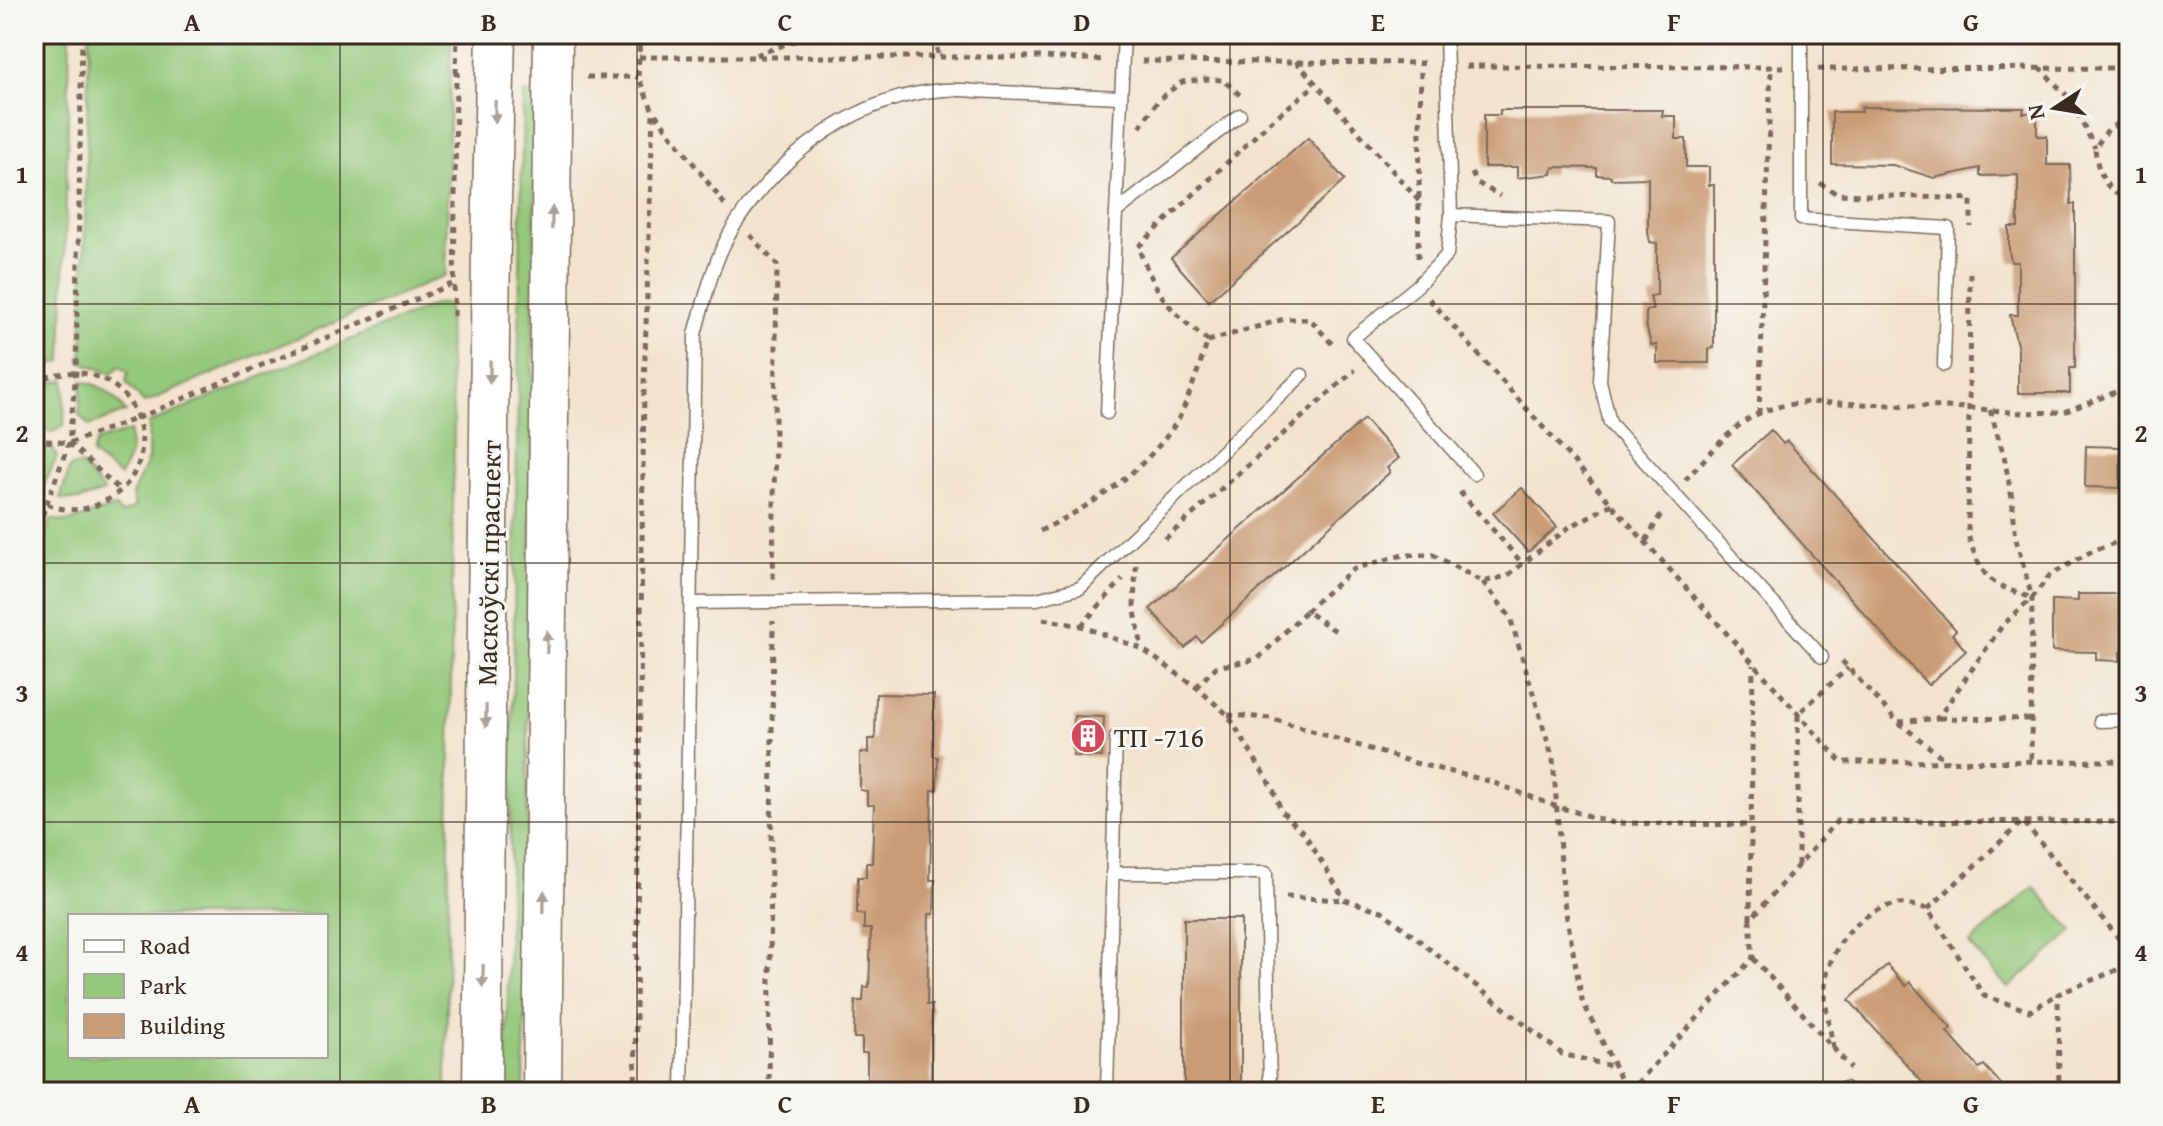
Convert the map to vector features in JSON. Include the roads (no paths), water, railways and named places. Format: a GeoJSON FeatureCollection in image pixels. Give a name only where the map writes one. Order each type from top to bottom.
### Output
{"type":"FeatureCollection","features":[{"type":"Feature","properties":{"kind":"main road","name":"Маскоўскі праспект"},"geometry":{"type":"LineString","coordinates":[[482,1092],[496,34]]}},
{"type":"Feature","properties":{"kind":"main road"},"geometry":{"type":"LineString","coordinates":[[542,1092],[553,34]]}},
{"type":"Feature","properties":{"kind":"lane"},"geometry":{"type":"LineString","coordinates":[[1107,413],[1124,34]]}},
{"type":"Feature","properties":{"kind":"lane"},"geometry":{"type":"LineString","coordinates":[[1446,34],[1451,215],[1447,255],[1417,286],[1353,338],[1474,474]]}},
{"type":"Feature","properties":{"kind":"lane"},"geometry":{"type":"LineString","coordinates":[[1801,34],[1801,219],[1948,228],[1944,365]]}},
{"type":"Feature","properties":{"kind":"lane"},"geometry":{"type":"LineString","coordinates":[[682,1092],[695,334],[712,274],[737,221],[789,161],[852,115],[894,100],[943,90],[1121,97]]}},
{"type":"Feature","properties":{"kind":"lane"},"geometry":{"type":"LineString","coordinates":[[1116,212],[1240,115]]}},
{"type":"Feature","properties":{"kind":"lane"},"geometry":{"type":"LineString","coordinates":[[1451,215],[1609,221],[1600,381],[1610,423],[1822,657]]}},
{"type":"Feature","properties":{"kind":"lane"},"geometry":{"type":"LineString","coordinates":[[692,603],[1037,599],[1080,588],[1302,375]]}},
{"type":"Feature","properties":{"kind":"lane"},"geometry":{"type":"LineString","coordinates":[[2100,721],[2129,720]]}},
{"type":"Feature","properties":{"kind":"lane"},"geometry":{"type":"LineString","coordinates":[[1107,1092],[1116,737]]}},
{"type":"Feature","properties":{"kind":"lane"},"geometry":{"type":"LineString","coordinates":[[1112,873],[1266,873],[1270,1092]]}},
{"type":"Feature","properties":{"kind":"place","name":"ТП -716"},"geometry":{"type":"Point","coordinates":[1088,736]}}]}
